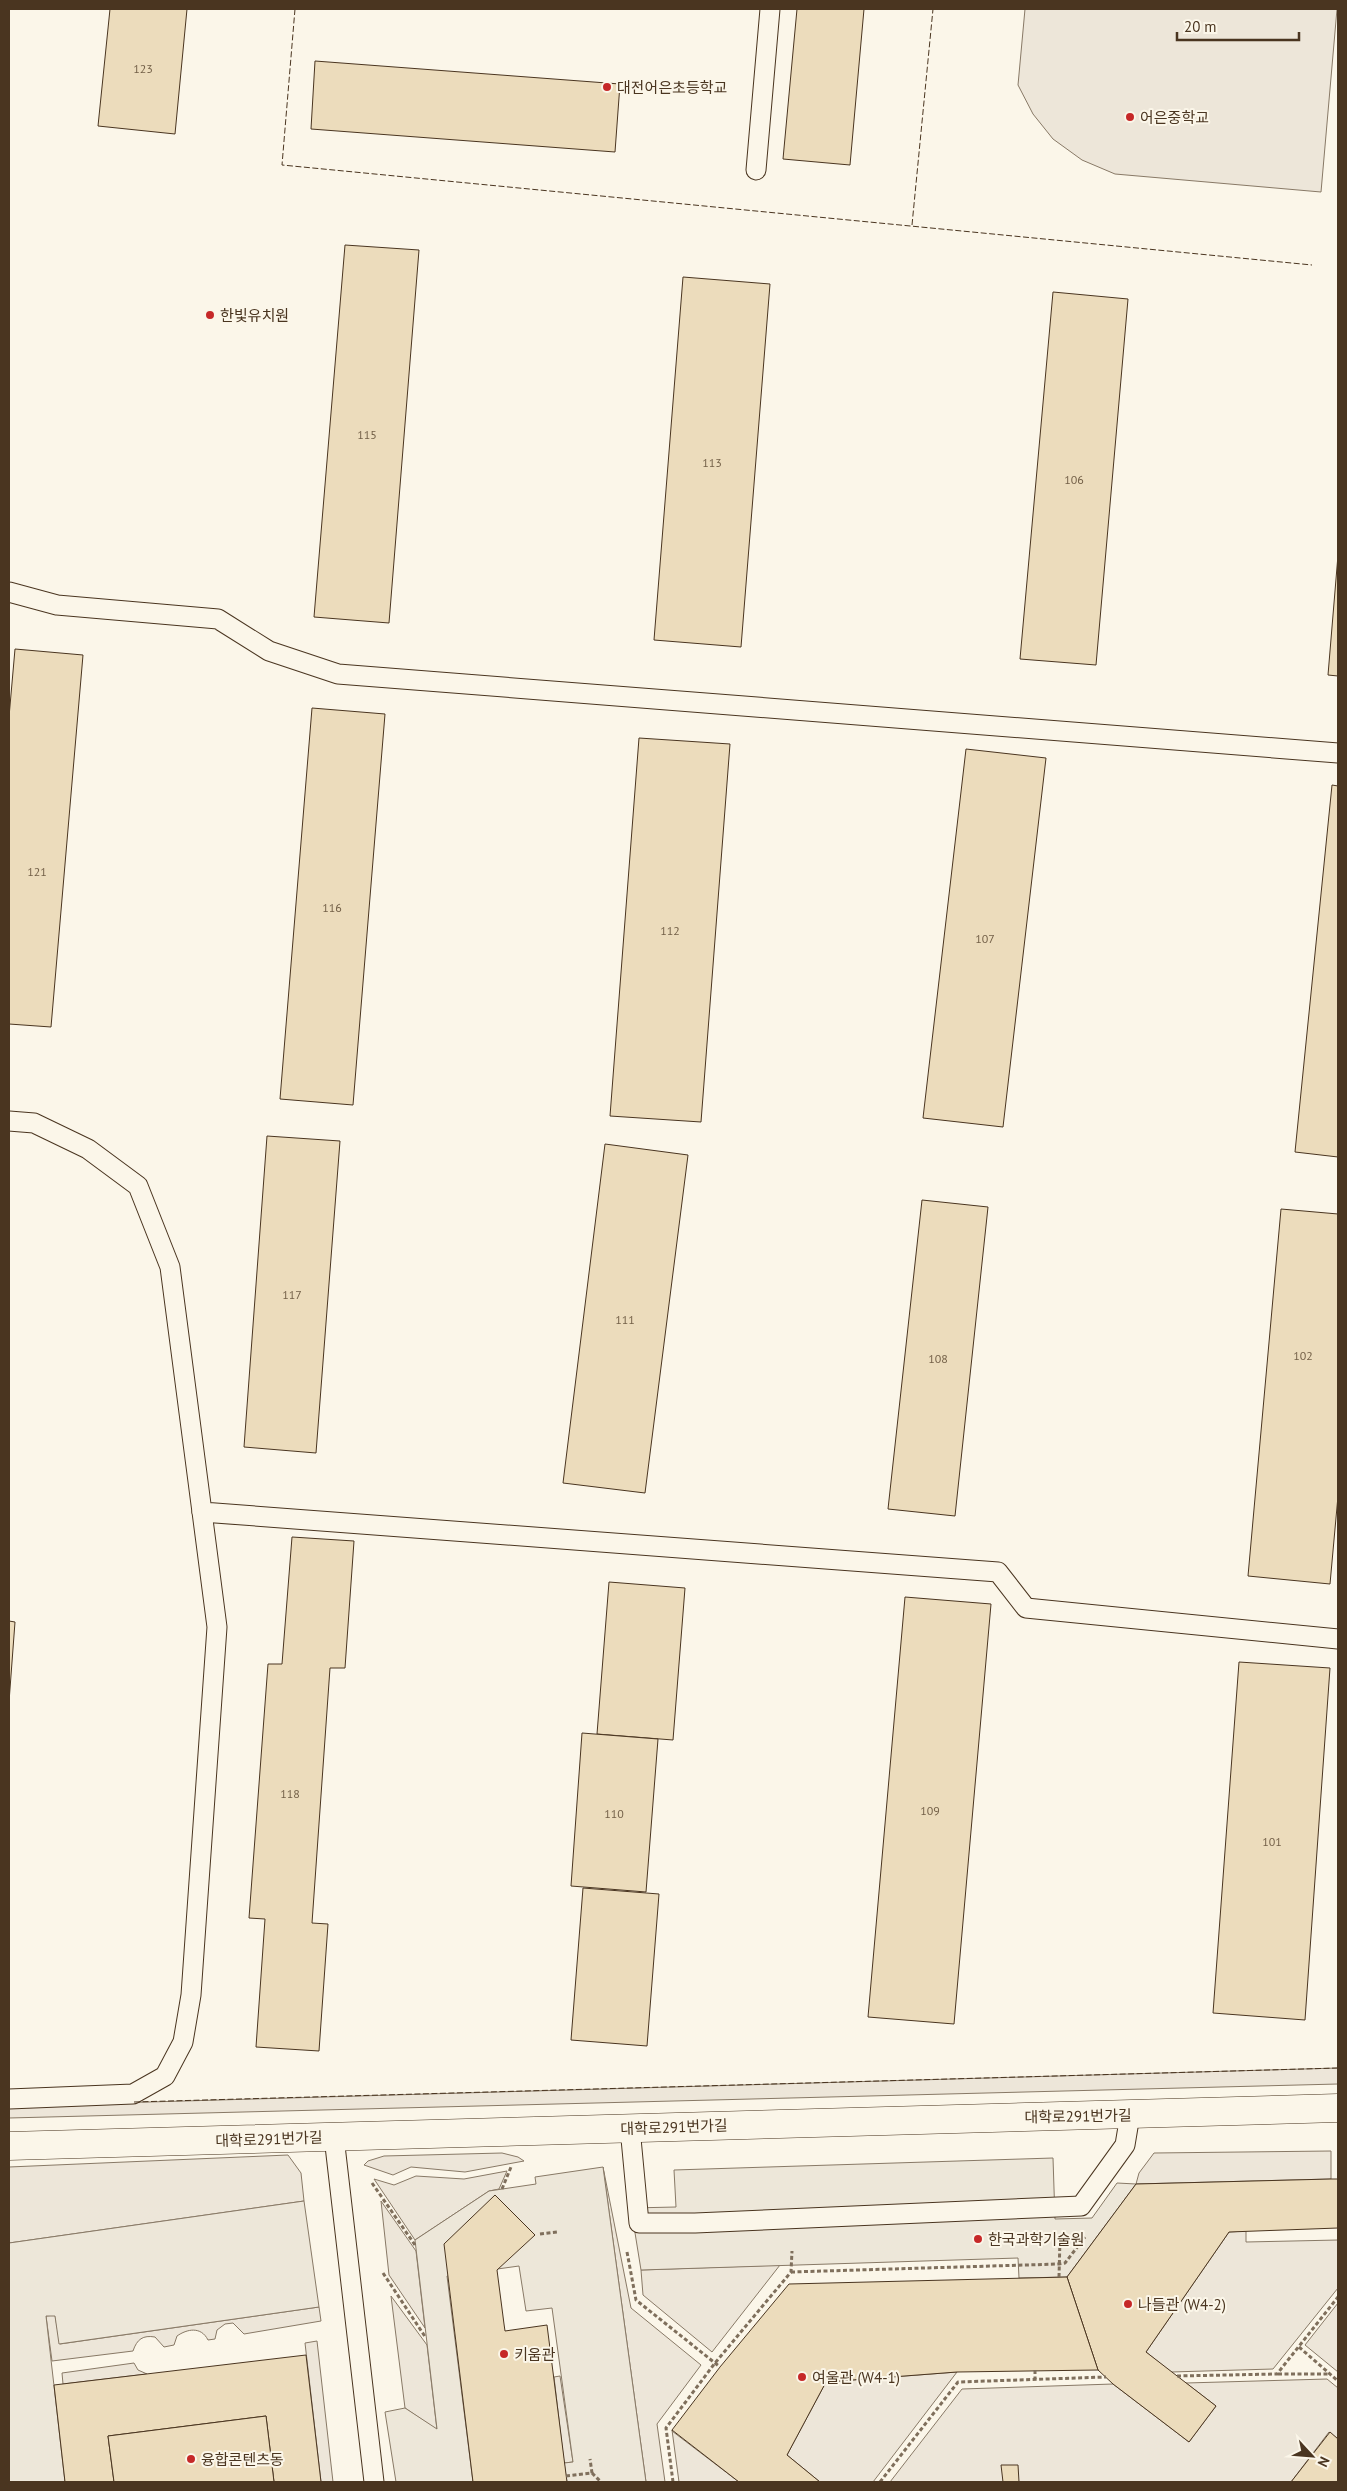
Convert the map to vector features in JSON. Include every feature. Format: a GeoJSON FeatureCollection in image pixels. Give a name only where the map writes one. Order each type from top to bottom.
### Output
{"type":"FeatureCollection","features":[{"type":"Feature","properties":{"kind":"street","name":"대학로291번가길"},"geometry":{"type":"LineString","coordinates":[[9,2146],[1338,2108]]}},
{"type":"Feature","properties":{"kind":"lane"},"geometry":{"type":"LineString","coordinates":[[756,170],[770,9]]}},
{"type":"Feature","properties":{"kind":"lane"},"geometry":{"type":"LineString","coordinates":[[9,592],[57,605],[218,619],[269,651],[338,674],[1338,753]]}},
{"type":"Feature","properties":{"kind":"lane"},"geometry":{"type":"LineString","coordinates":[[9,1121],[34,1123],[88,1149],[138,1186],[170,1267],[217,1628],[191,1995],[183,2042],[165,2076],[133,2094],[9,2099]]}},
{"type":"Feature","properties":{"kind":"lane"},"geometry":{"type":"LineString","coordinates":[[202,1512],[998,1572],[1026,1608],[1338,1639]]}},
{"type":"Feature","properties":{"kind":"lane"},"geometry":{"type":"LineString","coordinates":[[630,2128],[639,2224],[1081,2206],[1125,2145],[1130,2115]]}},
{"type":"Feature","properties":{"kind":"lane"},"geometry":{"type":"LineString","coordinates":[[334,2137],[374,2482]]}},
{"type":"Feature","properties":{"kind":"path"},"geometry":{"type":"LineString","coordinates":[[502,2189],[512,2166]]}},
{"type":"Feature","properties":{"kind":"path"},"geometry":{"type":"LineString","coordinates":[[370,2180],[415,2245]]}},
{"type":"Feature","properties":{"kind":"path"},"geometry":{"type":"LineString","coordinates":[[673,2482],[666,2428],[715,2363],[791,2272],[794,2218]]}},
{"type":"Feature","properties":{"kind":"path"},"geometry":{"type":"LineString","coordinates":[[1059,2277],[1061,2228]]}},
{"type":"Feature","properties":{"kind":"path"},"geometry":{"type":"LineString","coordinates":[[540,2234],[557,2232]]}},
{"type":"Feature","properties":{"kind":"path"},"geometry":{"type":"LineString","coordinates":[[791,2272],[1059,2264],[1065,2263],[1088,2234]]}},
{"type":"Feature","properties":{"kind":"path"},"geometry":{"type":"LineString","coordinates":[[626,2244],[636,2300],[720,2367]]}},
{"type":"Feature","properties":{"kind":"path"},"geometry":{"type":"LineString","coordinates":[[381,2270],[426,2338]]}},
{"type":"Feature","properties":{"kind":"path"},"geometry":{"type":"LineString","coordinates":[[1277,2374],[1338,2297]]}},
{"type":"Feature","properties":{"kind":"path"},"geometry":{"type":"LineString","coordinates":[[1299,2347],[1338,2381]]}},
{"type":"Feature","properties":{"kind":"path"},"geometry":{"type":"LineString","coordinates":[[1035,2370],[1035,2379]]}},
{"type":"Feature","properties":{"kind":"path"},"geometry":{"type":"LineString","coordinates":[[1176,2376],[1329,2374]]}},
{"type":"Feature","properties":{"kind":"path"},"geometry":{"type":"LineString","coordinates":[[880,2482],[958,2382],[1106,2377]]}},
{"type":"Feature","properties":{"kind":"path"},"geometry":{"type":"LineString","coordinates":[[674,2417],[678,2422]]}},
{"type":"Feature","properties":{"kind":"path"},"geometry":{"type":"LineString","coordinates":[[590,2460],[592,2473],[601,2482]]}},
{"type":"Feature","properties":{"kind":"path"},"geometry":{"type":"LineString","coordinates":[[566,2476],[592,2473]]}},
{"type":"Feature","properties":{"kind":"shaded area"},"geometry":{"type":"Polygon","coordinates":[[[1025,9],[1337,9],[1321,192],[1115,174],[1082,160],[1053,139],[1033,114],[1018,85],[1025,9]]]}},
{"type":"Feature","properties":{"kind":"shaded area"},"geometry":{"type":"Polygon","coordinates":[[[1338,2068],[1338,2084],[9,2118],[9,2106],[1338,2068]]]}},
{"type":"Feature","properties":{"kind":"shaded area"},"geometry":{"type":"Polygon","coordinates":[[[1331,2151],[1331,2179],[1136,2184],[1139,2173],[1154,2153],[1331,2151]]]}},
{"type":"Feature","properties":{"kind":"shaded area"},"geometry":{"type":"Polygon","coordinates":[[[502,2153],[518,2157],[524,2161],[465,2172],[411,2167],[393,2175],[364,2165],[368,2161],[384,2156],[502,2153]]]}},
{"type":"Feature","properties":{"kind":"shaded area"},"geometry":{"type":"Polygon","coordinates":[[[288,2155],[301,2173],[304,2201],[9,2243],[9,2167],[288,2155]]]}},
{"type":"Feature","properties":{"kind":"shaded area"},"geometry":{"type":"Polygon","coordinates":[[[1053,2158],[1055,2219],[1092,2218],[1117,2183],[1136,2184],[1067,2277],[1019,2278],[1018,2258],[641,2270],[631,2208],[676,2207],[674,2170],[1053,2158]]]}},
{"type":"Feature","properties":{"kind":"shaded area"},"geometry":{"type":"Polygon","coordinates":[[[603,2167],[631,2308],[701,2365],[657,2424],[665,2482],[646,2482],[603,2167]]]}},
{"type":"Feature","properties":{"kind":"shaded area"},"geometry":{"type":"Polygon","coordinates":[[[603,2167],[646,2482],[567,2482],[564,2463],[573,2462],[552,2308],[526,2311],[519,2266],[447,2276],[473,2482],[396,2482],[385,2412],[405,2408],[437,2429],[415,2240],[489,2191],[536,2184],[535,2177],[603,2167]]]}},
{"type":"Feature","properties":{"kind":"shaded area"},"geometry":{"type":"Polygon","coordinates":[[[507,2171],[499,2189],[489,2191],[415,2240],[374,2179],[394,2185],[416,2176],[464,2179],[507,2171]]]}},
{"type":"Feature","properties":{"kind":"shaded area"},"geometry":{"type":"Polygon","coordinates":[[[304,2201],[319,2307],[59,2344],[55,2316],[46,2316],[65,2482],[9,2482],[9,2243],[304,2201]]]}},
{"type":"Feature","properties":{"kind":"shaded area"},"geometry":{"type":"Polygon","coordinates":[[[381,2201],[416,2251],[425,2328],[389,2275],[381,2201]]]}},
{"type":"Feature","properties":{"kind":"shaded area"},"geometry":{"type":"Polygon","coordinates":[[[1246,2231],[1246,2242],[1338,2240],[1338,2288],[1273,2369],[1171,2372],[1146,2352],[1229,2232],[1246,2231]]]}},
{"type":"Feature","properties":{"kind":"shaded area"},"geometry":{"type":"Polygon","coordinates":[[[780,2265],[712,2352],[643,2295],[641,2270],[780,2265]]]}},
{"type":"Feature","properties":{"kind":"shaded area"},"geometry":{"type":"Polygon","coordinates":[[[391,2296],[427,2345],[437,2430],[405,2408],[391,2296]]]}},
{"type":"Feature","properties":{"kind":"shaded area"},"geometry":{"type":"Polygon","coordinates":[[[1338,2303],[1338,2372],[1305,2345],[1338,2303]]]}},
{"type":"Feature","properties":{"kind":"shaded area"},"geometry":{"type":"Polygon","coordinates":[[[319,2307],[321,2321],[244,2334],[233,2323],[225,2324],[217,2330],[215,2339],[208,2340],[202,2332],[189,2330],[177,2336],[174,2345],[164,2347],[155,2337],[147,2337],[136,2343],[133,2351],[52,2361],[46,2316],[55,2315],[60,2344],[319,2307]]]}},
{"type":"Feature","properties":{"kind":"shaded area"},"geometry":{"type":"Polygon","coordinates":[[[317,2341],[333,2482],[321,2482],[305,2343],[317,2341]]]}},
{"type":"Feature","properties":{"kind":"shaded area"},"geometry":{"type":"Polygon","coordinates":[[[134,2363],[138,2370],[147,2374],[63,2384],[62,2373],[134,2363]]]}},
{"type":"Feature","properties":{"kind":"shaded area"},"geometry":{"type":"Polygon","coordinates":[[[957,2372],[873,2482],[820,2482],[787,2455],[826,2382],[957,2372]]]}},
{"type":"Feature","properties":{"kind":"shaded area"},"geometry":{"type":"Polygon","coordinates":[[[560,2376],[573,2462],[564,2463],[554,2377],[560,2376]]]}},
{"type":"Feature","properties":{"kind":"shaded area"},"geometry":{"type":"Polygon","coordinates":[[[1327,2379],[1338,2388],[1338,2439],[1329,2432],[1291,2482],[890,2482],[962,2389],[1113,2384],[1189,2442],[1216,2406],[1186,2383],[1327,2379]]]}},
{"type":"Feature","properties":{"kind":"shaded area"},"geometry":{"type":"Polygon","coordinates":[[[672,2431],[739,2482],[679,2482],[672,2431]]]}},
{"type":"Feature","properties":{"kind":"building"},"geometry":{"type":"Polygon","coordinates":[[[110,9],[187,9],[175,134],[98,126],[110,9]]]}},
{"type":"Feature","properties":{"kind":"building"},"geometry":{"type":"Polygon","coordinates":[[[797,9],[864,9],[850,165],[783,159],[797,9]]]}},
{"type":"Feature","properties":{"kind":"building"},"geometry":{"type":"Polygon","coordinates":[[[315,61],[620,84],[615,152],[311,129],[315,61]]]}},
{"type":"Feature","properties":{"kind":"building"},"geometry":{"type":"Polygon","coordinates":[[[345,245],[419,250],[389,623],[314,617],[345,245]]]}},
{"type":"Feature","properties":{"kind":"building"},"geometry":{"type":"Polygon","coordinates":[[[683,277],[770,284],[741,647],[654,640],[683,277]]]}},
{"type":"Feature","properties":{"kind":"building"},"geometry":{"type":"Polygon","coordinates":[[[1053,292],[1128,299],[1096,665],[1020,659],[1053,292]]]}},
{"type":"Feature","properties":{"kind":"building"},"geometry":{"type":"Polygon","coordinates":[[[1338,555],[1338,676],[1328,675],[1338,555]]]}},
{"type":"Feature","properties":{"kind":"building"},"geometry":{"type":"Polygon","coordinates":[[[15,649],[83,655],[51,1027],[9,1024],[9,717],[15,649]]]}},
{"type":"Feature","properties":{"kind":"building"},"geometry":{"type":"Polygon","coordinates":[[[312,708],[385,714],[353,1105],[280,1099],[312,708]]]}},
{"type":"Feature","properties":{"kind":"building"},"geometry":{"type":"Polygon","coordinates":[[[639,738],[730,744],[701,1122],[610,1116],[639,738]]]}},
{"type":"Feature","properties":{"kind":"building"},"geometry":{"type":"Polygon","coordinates":[[[966,749],[1046,758],[1003,1127],[923,1118],[966,749]]]}},
{"type":"Feature","properties":{"kind":"building"},"geometry":{"type":"Polygon","coordinates":[[[1332,785],[1338,786],[1338,1157],[1295,1152],[1332,785]]]}},
{"type":"Feature","properties":{"kind":"building"},"geometry":{"type":"Polygon","coordinates":[[[267,1136],[340,1141],[316,1453],[244,1447],[267,1136]]]}},
{"type":"Feature","properties":{"kind":"building"},"geometry":{"type":"Polygon","coordinates":[[[605,1144],[688,1155],[645,1493],[563,1483],[605,1144]]]}},
{"type":"Feature","properties":{"kind":"building"},"geometry":{"type":"Polygon","coordinates":[[[922,1200],[988,1207],[955,1516],[888,1509],[922,1200]]]}},
{"type":"Feature","properties":{"kind":"building"},"geometry":{"type":"Polygon","coordinates":[[[1281,1209],[1338,1214],[1338,1496],[1330,1584],[1248,1576],[1281,1209]]]}},
{"type":"Feature","properties":{"kind":"building"},"geometry":{"type":"Polygon","coordinates":[[[292,1537],[354,1541],[345,1668],[330,1668],[312,1923],[328,1924],[319,2051],[256,2047],[265,1919],[249,1918],[268,1664],[282,1664],[292,1537]]]}},
{"type":"Feature","properties":{"kind":"building"},"geometry":{"type":"Polygon","coordinates":[[[609,1582],[685,1588],[673,1740],[597,1734],[609,1582]]]}},
{"type":"Feature","properties":{"kind":"building"},"geometry":{"type":"Polygon","coordinates":[[[905,1597],[991,1604],[954,2024],[868,2017],[905,1597]]]}},
{"type":"Feature","properties":{"kind":"building"},"geometry":{"type":"Polygon","coordinates":[[[9,1621],[15,1622],[9,1702],[9,1621]]]}},
{"type":"Feature","properties":{"kind":"building"},"geometry":{"type":"Polygon","coordinates":[[[1239,1662],[1330,1668],[1305,2020],[1213,2013],[1239,1662]]]}},
{"type":"Feature","properties":{"kind":"building"},"geometry":{"type":"Polygon","coordinates":[[[582,1733],[658,1739],[646,1892],[571,1886],[582,1733]]]}},
{"type":"Feature","properties":{"kind":"building"},"geometry":{"type":"Polygon","coordinates":[[[583,1888],[659,1894],[647,2046],[571,2040],[583,1888]]]}},
{"type":"Feature","properties":{"kind":"building","name":"나들관 (W4-2)"},"geometry":{"type":"Polygon","coordinates":[[[1338,2179],[1338,2228],[1229,2232],[1146,2352],[1216,2406],[1189,2442],[1113,2384],[1098,2370],[1067,2277],[1136,2184],[1338,2179]]]}},
{"type":"Feature","properties":{"kind":"building","name":"키움관"},"geometry":{"type":"Polygon","coordinates":[[[495,2195],[535,2235],[497,2270],[505,2331],[547,2325],[567,2482],[473,2482],[444,2244],[495,2195]]]}},
{"type":"Feature","properties":{"kind":"building","name":"여울관 (W4-1)"},"geometry":{"type":"Polygon","coordinates":[[[1067,2277],[1098,2370],[957,2372],[826,2382],[787,2455],[820,2482],[739,2482],[672,2430],[720,2367],[789,2284],[1067,2277]]]}},
{"type":"Feature","properties":{"kind":"building"},"geometry":{"type":"Polygon","coordinates":[[[306,2355],[321,2482],[274,2482],[266,2416],[108,2436],[114,2482],[65,2482],[54,2385],[306,2355]]]}},
{"type":"Feature","properties":{"kind":"building","name":"융합콘텐츠동"},"geometry":{"type":"Polygon","coordinates":[[[266,2416],[274,2482],[114,2482],[108,2436],[266,2416]]]}},
{"type":"Feature","properties":{"kind":"building"},"geometry":{"type":"Polygon","coordinates":[[[1330,2432],[1338,2439],[1338,2482],[1291,2482],[1330,2432]]]}},
{"type":"Feature","properties":{"kind":"building"},"geometry":{"type":"Polygon","coordinates":[[[1001,2465],[1018,2465],[1019,2482],[1003,2482],[1001,2465]]]}},
{"type":"Feature","properties":{"kind":"fence"},"geometry":{"type":"LineString","coordinates":[[295,9],[282,165],[1312,265]]}},
{"type":"Feature","properties":{"kind":"fence"},"geometry":{"type":"LineString","coordinates":[[912,225],[933,9]]}},
{"type":"Feature","properties":{"kind":"fence"},"geometry":{"type":"LineString","coordinates":[[134,2102],[1338,2068]]}},
{"type":"Feature","properties":{"kind":"place","name":"대전어은초등학교"},"geometry":{"type":"Point","coordinates":[607,87]}},
{"type":"Feature","properties":{"kind":"place","name":"어은중학교"},"geometry":{"type":"Point","coordinates":[1130,117]}},
{"type":"Feature","properties":{"kind":"place","name":"한빛유치원"},"geometry":{"type":"Point","coordinates":[210,315]}},
{"type":"Feature","properties":{"kind":"place","name":"한국과학기술원"},"geometry":{"type":"Point","coordinates":[978,2239]}},
{"type":"Feature","properties":{"kind":"place","name":"나들관 (W4-2)"},"geometry":{"type":"Point","coordinates":[1128,2304]}},
{"type":"Feature","properties":{"kind":"place","name":"키움관"},"geometry":{"type":"Point","coordinates":[504,2354]}},
{"type":"Feature","properties":{"kind":"place","name":"여울관 (W4-1)"},"geometry":{"type":"Point","coordinates":[802,2377]}},
{"type":"Feature","properties":{"kind":"place","name":"융합콘텐츠동"},"geometry":{"type":"Point","coordinates":[191,2459]}}]}
